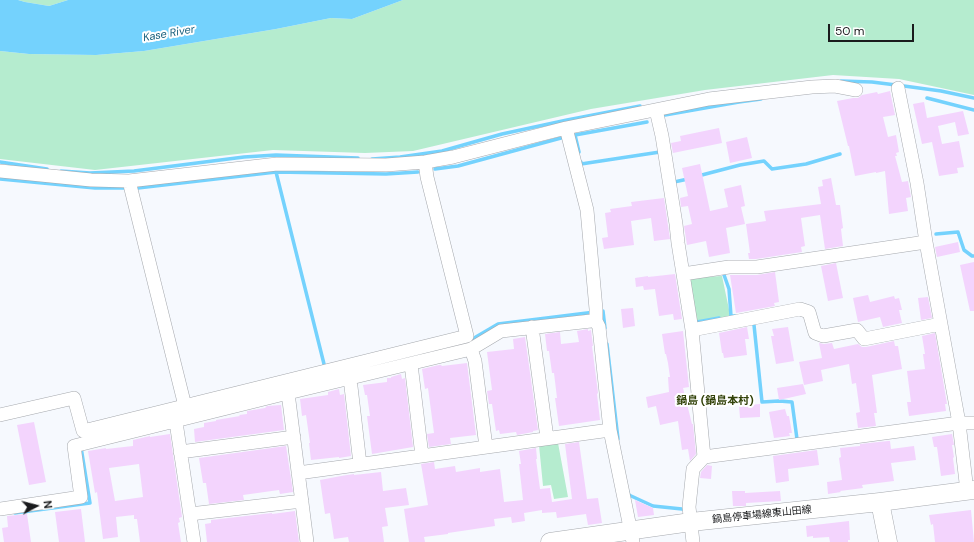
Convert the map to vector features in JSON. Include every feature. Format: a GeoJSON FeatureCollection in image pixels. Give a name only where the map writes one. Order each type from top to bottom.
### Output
{"type":"FeatureCollection","features":[{"type":"Feature","properties":{"kind":"main road","name":"鍋島停車場線東山田線"},"geometry":{"type":"LineString","coordinates":[[550,542],[632,536],[691,522],[880,502],[971,490]]}},
{"type":"Feature","properties":{"kind":"main road"},"geometry":{"type":"LineString","coordinates":[[880,502],[888,542]]}},
{"type":"Feature","properties":{"kind":"street"},"geometry":{"type":"LineString","coordinates":[[0,171],[91,180],[129,182],[277,164],[386,165],[425,162],[566,128],[709,99],[812,86],[835,86],[856,90]]}},
{"type":"Feature","properties":{"kind":"street"},"geometry":{"type":"LineString","coordinates":[[898,88],[917,183],[926,242],[942,324],[965,425],[971,490]]}},
{"type":"Feature","properties":{"kind":"street"},"geometry":{"type":"LineString","coordinates":[[656,110],[662,136],[673,203],[692,330],[704,457]]}},
{"type":"Feature","properties":{"kind":"street"},"geometry":{"type":"LineString","coordinates":[[566,128],[587,210],[596,315],[599,327],[610,430],[632,536]]}},
{"type":"Feature","properties":{"kind":"street"},"geometry":{"type":"LineString","coordinates":[[0,414],[74,398],[83,431],[468,336],[427,177],[425,162]]}},
{"type":"Feature","properties":{"kind":"street"},"geometry":{"type":"LineString","coordinates":[[129,182],[185,406]]}},
{"type":"Feature","properties":{"kind":"street"},"geometry":{"type":"LineString","coordinates":[[683,274],[730,267],[757,267],[926,242]]}},
{"type":"Feature","properties":{"kind":"street"},"geometry":{"type":"LineString","coordinates":[[692,330],[800,309],[809,312],[815,332],[823,336],[857,330],[864,339],[942,324]]}},
{"type":"Feature","properties":{"kind":"street"},"geometry":{"type":"LineString","coordinates":[[0,509],[81,497],[74,446],[471,349],[501,331],[532,327],[596,315]]}},
{"type":"Feature","properties":{"kind":"street"},"geometry":{"type":"LineString","coordinates":[[532,327],[547,438]]}},
{"type":"Feature","properties":{"kind":"street"},"geometry":{"type":"LineString","coordinates":[[471,349],[475,361],[486,447]]}},
{"type":"Feature","properties":{"kind":"street"},"geometry":{"type":"LineString","coordinates":[[411,364],[422,456]]}},
{"type":"Feature","properties":{"kind":"street"},"geometry":{"type":"LineString","coordinates":[[350,378],[360,464]]}},
{"type":"Feature","properties":{"kind":"street"},"geometry":{"type":"LineString","coordinates":[[288,393],[307,542]]}},
{"type":"Feature","properties":{"kind":"street"},"geometry":{"type":"LineString","coordinates":[[176,422],[194,542]]}},
{"type":"Feature","properties":{"kind":"street"},"geometry":{"type":"LineString","coordinates":[[694,542],[689,507],[693,469],[704,457],[965,425]]}},
{"type":"Feature","properties":{"kind":"street"},"geometry":{"type":"LineString","coordinates":[[298,473],[610,430]]}},
{"type":"Feature","properties":{"kind":"street"},"geometry":{"type":"LineString","coordinates":[[180,452],[294,437]]}},
{"type":"Feature","properties":{"kind":"street"},"geometry":{"type":"LineString","coordinates":[[190,514],[302,501]]}},
{"type":"Feature","properties":{"kind":"green space"},"geometry":{"type":"Polygon","coordinates":[[[18,0],[68,0],[49,6],[18,0]]]}},
{"type":"Feature","properties":{"kind":"green space"},"geometry":{"type":"Polygon","coordinates":[[[403,0],[974,0],[974,95],[899,79],[833,75],[705,90],[591,109],[413,151],[365,153],[273,150],[95,170],[0,159],[0,51],[29,54],[96,55],[144,51],[276,29],[331,18],[352,19],[403,0]]]}},
{"type":"Feature","properties":{"kind":"green space"},"geometry":{"type":"Polygon","coordinates":[[[722,276],[731,319],[694,326],[687,278],[722,276]]]}},
{"type":"Feature","properties":{"kind":"green space"},"geometry":{"type":"Polygon","coordinates":[[[558,443],[568,497],[554,499],[551,485],[543,486],[539,445],[558,443]]]}},
{"type":"Feature","properties":{"kind":"water","name":"Kase River"},"geometry":{"type":"Polygon","coordinates":[[[0,0],[18,0],[49,6],[68,0],[403,0],[352,19],[331,18],[276,29],[144,51],[96,55],[29,54],[0,51],[0,0]]]}},
{"type":"Feature","properties":{"kind":"building"},"geometry":{"type":"Polygon","coordinates":[[[890,91],[895,115],[883,117],[888,137],[896,135],[899,152],[896,153],[897,156],[895,156],[902,182],[908,181],[911,197],[906,198],[908,211],[889,214],[885,171],[855,176],[837,101],[858,98],[862,95],[877,92],[878,94],[890,91]]]}},
{"type":"Feature","properties":{"kind":"building"},"geometry":{"type":"Polygon","coordinates":[[[924,102],[927,118],[963,111],[969,134],[958,136],[955,122],[938,126],[942,144],[959,141],[964,167],[957,168],[958,173],[939,176],[932,142],[922,144],[913,104],[924,102]]]}},
{"type":"Feature","properties":{"kind":"building"},"geometry":{"type":"Polygon","coordinates":[[[719,128],[722,143],[673,153],[671,143],[681,141],[680,136],[719,128]]]}},
{"type":"Feature","properties":{"kind":"building"},"geometry":{"type":"Polygon","coordinates":[[[747,137],[752,158],[730,163],[726,142],[747,137]]]}},
{"type":"Feature","properties":{"kind":"building"},"geometry":{"type":"Polygon","coordinates":[[[700,164],[710,211],[728,207],[724,189],[741,185],[745,206],[741,207],[745,224],[726,228],[730,253],[709,257],[706,241],[687,245],[684,226],[692,224],[688,206],[681,207],[680,198],[688,196],[682,168],[700,164]]]}},
{"type":"Feature","properties":{"kind":"building"},"geometry":{"type":"Polygon","coordinates":[[[831,178],[836,205],[840,205],[843,228],[841,229],[843,246],[825,249],[820,215],[801,218],[805,246],[801,247],[802,252],[749,259],[748,253],[750,253],[746,224],[766,221],[764,211],[821,204],[818,187],[823,186],[822,180],[831,178]]]}},
{"type":"Feature","properties":{"kind":"building"},"geometry":{"type":"Polygon","coordinates":[[[664,198],[670,239],[654,241],[651,218],[631,221],[634,245],[604,249],[602,238],[608,237],[605,213],[611,212],[610,209],[632,206],[631,202],[664,198]]]}},
{"type":"Feature","properties":{"kind":"building"},"geometry":{"type":"Polygon","coordinates":[[[958,242],[960,252],[937,257],[935,247],[958,242]]]}},
{"type":"Feature","properties":{"kind":"building"},"geometry":{"type":"Polygon","coordinates":[[[974,262],[974,311],[970,311],[960,265],[974,262]]]}},
{"type":"Feature","properties":{"kind":"building"},"geometry":{"type":"Polygon","coordinates":[[[836,263],[843,298],[828,301],[821,266],[836,263]]]}},
{"type":"Feature","properties":{"kind":"building"},"geometry":{"type":"Polygon","coordinates":[[[775,272],[779,302],[774,303],[775,306],[736,313],[730,275],[757,275],[775,272]]]}},
{"type":"Feature","properties":{"kind":"building"},"geometry":{"type":"Polygon","coordinates":[[[675,274],[682,319],[674,320],[673,314],[659,316],[655,289],[644,290],[643,286],[636,287],[635,278],[675,274]]]}},
{"type":"Feature","properties":{"kind":"building"},"geometry":{"type":"Polygon","coordinates":[[[868,295],[870,302],[894,296],[895,299],[899,298],[902,310],[899,310],[902,323],[883,327],[880,317],[858,322],[853,298],[868,295]]]}},
{"type":"Feature","properties":{"kind":"building"},"geometry":{"type":"Polygon","coordinates":[[[928,297],[932,318],[921,320],[918,298],[928,297]]]}},
{"type":"Feature","properties":{"kind":"building"},"geometry":{"type":"Polygon","coordinates":[[[633,308],[635,326],[623,328],[621,309],[633,308]]]}},
{"type":"Feature","properties":{"kind":"building"},"geometry":{"type":"Polygon","coordinates":[[[747,327],[749,339],[745,339],[747,355],[724,358],[719,333],[747,327]]]}},
{"type":"Feature","properties":{"kind":"building"},"geometry":{"type":"Polygon","coordinates":[[[788,327],[794,361],[776,364],[771,336],[774,336],[772,329],[788,327]]]}},
{"type":"Feature","properties":{"kind":"building"},"geometry":{"type":"Polygon","coordinates":[[[588,329],[588,331],[591,330],[600,420],[559,426],[555,398],[557,398],[554,373],[552,373],[545,334],[560,332],[561,344],[579,342],[577,331],[588,329]]]}},
{"type":"Feature","properties":{"kind":"building"},"geometry":{"type":"Polygon","coordinates":[[[683,331],[689,387],[683,388],[693,424],[696,454],[690,461],[688,449],[682,450],[678,421],[660,425],[656,406],[648,408],[646,397],[669,392],[668,377],[670,377],[662,334],[683,331]]]}},
{"type":"Feature","properties":{"kind":"building"},"geometry":{"type":"Polygon","coordinates":[[[935,333],[947,404],[945,404],[946,411],[909,416],[907,402],[911,402],[907,371],[925,369],[923,354],[925,354],[922,336],[935,333]]]}},
{"type":"Feature","properties":{"kind":"building"},"geometry":{"type":"Polygon","coordinates":[[[525,337],[538,430],[517,435],[516,432],[500,434],[499,430],[496,431],[492,404],[489,404],[487,391],[492,390],[487,352],[514,349],[513,339],[525,337]]]}},
{"type":"Feature","properties":{"kind":"building"},"geometry":{"type":"Polygon","coordinates":[[[894,341],[895,346],[898,346],[902,369],[872,375],[877,413],[874,413],[876,426],[858,428],[856,413],[860,412],[856,383],[852,384],[849,364],[821,370],[823,381],[804,385],[799,362],[822,358],[819,343],[832,343],[834,349],[858,344],[862,347],[866,347],[894,341]]]}},
{"type":"Feature","properties":{"kind":"building"},"geometry":{"type":"Polygon","coordinates":[[[467,363],[476,435],[450,438],[451,444],[429,447],[427,434],[434,433],[428,388],[425,389],[422,369],[439,365],[442,366],[467,363]]]}},
{"type":"Feature","properties":{"kind":"building"},"geometry":{"type":"Polygon","coordinates":[[[401,374],[402,379],[405,378],[413,447],[372,454],[367,416],[370,416],[367,395],[365,395],[363,385],[387,382],[387,378],[401,374]]]}},
{"type":"Feature","properties":{"kind":"building"},"geometry":{"type":"Polygon","coordinates":[[[803,384],[806,394],[779,400],[777,388],[803,384]]]}},
{"type":"Feature","properties":{"kind":"building"},"geometry":{"type":"Polygon","coordinates":[[[339,389],[340,395],[344,394],[351,456],[311,460],[306,415],[302,416],[300,399],[328,395],[328,392],[339,389]]]}},
{"type":"Feature","properties":{"kind":"building"},"geometry":{"type":"Polygon","coordinates":[[[760,404],[760,417],[740,418],[739,406],[760,404]]]}},
{"type":"Feature","properties":{"kind":"building"},"geometry":{"type":"Polygon","coordinates":[[[281,405],[284,430],[195,442],[194,429],[204,427],[204,423],[240,416],[239,415],[247,414],[247,411],[265,408],[267,406],[281,405]]]}},
{"type":"Feature","properties":{"kind":"building"},"geometry":{"type":"Polygon","coordinates":[[[785,409],[787,416],[789,416],[792,433],[789,433],[790,436],[774,438],[769,412],[785,409]]]}},
{"type":"Feature","properties":{"kind":"building"},"geometry":{"type":"Polygon","coordinates":[[[34,422],[46,482],[29,485],[17,425],[34,422]]]}},
{"type":"Feature","properties":{"kind":"building"},"geometry":{"type":"Polygon","coordinates":[[[170,434],[182,517],[179,518],[180,522],[178,523],[181,542],[140,542],[137,519],[134,519],[134,515],[116,517],[118,537],[103,539],[97,492],[95,493],[88,451],[133,446],[133,440],[170,434]],[[139,464],[109,468],[115,501],[143,497],[139,464]]]}},
{"type":"Feature","properties":{"kind":"building"},"geometry":{"type":"Polygon","coordinates":[[[952,434],[955,474],[941,476],[937,447],[934,447],[932,437],[952,434]]]}},
{"type":"Feature","properties":{"kind":"building"},"geometry":{"type":"Polygon","coordinates":[[[890,441],[891,449],[914,446],[916,460],[891,463],[894,481],[862,485],[863,488],[828,494],[827,482],[842,480],[839,458],[841,457],[840,448],[890,441]]]}},
{"type":"Feature","properties":{"kind":"building"},"geometry":{"type":"Polygon","coordinates":[[[579,442],[587,499],[598,498],[602,523],[588,525],[586,514],[557,518],[556,512],[542,513],[542,510],[524,513],[525,521],[512,523],[511,517],[494,519],[495,526],[424,537],[425,542],[409,542],[404,509],[428,505],[421,464],[434,462],[435,469],[455,466],[456,472],[480,468],[480,472],[500,469],[504,502],[523,500],[519,451],[536,448],[540,489],[550,488],[552,502],[572,499],[565,444],[579,442]]]}},
{"type":"Feature","properties":{"kind":"building"},"geometry":{"type":"Polygon","coordinates":[[[286,446],[293,492],[280,494],[279,490],[243,495],[244,500],[209,504],[206,483],[203,483],[199,458],[286,446]]]}},
{"type":"Feature","properties":{"kind":"building"},"geometry":{"type":"Polygon","coordinates":[[[817,450],[819,465],[788,469],[789,481],[776,483],[773,456],[817,450]]]}},
{"type":"Feature","properties":{"kind":"building"},"geometry":{"type":"Polygon","coordinates":[[[707,465],[712,466],[711,479],[700,478],[701,472],[707,465]]]}},
{"type":"Feature","properties":{"kind":"building"},"geometry":{"type":"Polygon","coordinates":[[[381,472],[383,491],[406,488],[409,505],[385,508],[388,526],[382,527],[384,542],[349,542],[348,537],[334,539],[330,513],[325,514],[320,480],[354,474],[381,472]]]}},
{"type":"Feature","properties":{"kind":"building"},"geometry":{"type":"Polygon","coordinates":[[[732,491],[745,491],[745,493],[780,491],[781,501],[746,503],[746,506],[733,506],[732,491]]]}},
{"type":"Feature","properties":{"kind":"building"},"geometry":{"type":"Polygon","coordinates":[[[635,500],[653,508],[654,515],[638,517],[635,500]]]}},
{"type":"Feature","properties":{"kind":"building"},"geometry":{"type":"Polygon","coordinates":[[[81,509],[85,542],[59,542],[55,512],[81,509]]]}},
{"type":"Feature","properties":{"kind":"building"},"geometry":{"type":"Polygon","coordinates":[[[971,510],[974,542],[935,542],[933,524],[931,525],[929,515],[971,510]]]}},
{"type":"Feature","properties":{"kind":"building"},"geometry":{"type":"Polygon","coordinates":[[[295,511],[299,542],[207,542],[205,524],[211,523],[211,520],[295,511]]]}},
{"type":"Feature","properties":{"kind":"building"},"geometry":{"type":"Polygon","coordinates":[[[27,514],[31,542],[4,542],[2,528],[8,527],[7,516],[27,514]]]}},
{"type":"Feature","properties":{"kind":"building"},"geometry":{"type":"Polygon","coordinates":[[[849,521],[850,540],[848,540],[848,542],[830,542],[829,537],[807,537],[806,526],[849,521]]]}},
{"type":"Feature","properties":{"kind":"waterway"},"geometry":{"type":"LineString","coordinates":[[841,81],[872,82],[904,86],[941,91],[974,98]]}},
{"type":"Feature","properties":{"kind":"waterway"},"geometry":{"type":"LineString","coordinates":[[927,98],[974,110]]}},
{"type":"Feature","properties":{"kind":"waterway"},"geometry":{"type":"LineString","coordinates":[[665,115],[761,99]]}},
{"type":"Feature","properties":{"kind":"waterway"},"geometry":{"type":"LineString","coordinates":[[372,159],[442,151],[502,134],[640,106]]}},
{"type":"Feature","properties":{"kind":"waterway"},"geometry":{"type":"LineString","coordinates":[[579,152],[575,135],[647,122]]}},
{"type":"Feature","properties":{"kind":"waterway"},"geometry":{"type":"LineString","coordinates":[[435,169],[458,166],[561,138]]}},
{"type":"Feature","properties":{"kind":"waterway"},"geometry":{"type":"LineString","coordinates":[[581,162],[581,164],[660,153]]}},
{"type":"Feature","properties":{"kind":"waterway"},"geometry":{"type":"LineString","coordinates":[[698,176],[740,165],[764,161],[772,169],[806,164],[840,154]]}},
{"type":"Feature","properties":{"kind":"waterway"},"geometry":{"type":"LineString","coordinates":[[61,171],[90,173],[134,171],[244,157],[276,155],[358,158]]}},
{"type":"Feature","properties":{"kind":"waterway"},"geometry":{"type":"LineString","coordinates":[[0,162],[47,169]]}},
{"type":"Feature","properties":{"kind":"waterway"},"geometry":{"type":"LineString","coordinates":[[276,172],[324,364]]}},
{"type":"Feature","properties":{"kind":"waterway"},"geometry":{"type":"LineString","coordinates":[[138,188],[276,172],[386,174],[418,172]]}},
{"type":"Feature","properties":{"kind":"waterway"},"geometry":{"type":"LineString","coordinates":[[0,179],[95,188],[124,188]]}},
{"type":"Feature","properties":{"kind":"waterway"},"geometry":{"type":"LineString","coordinates":[[674,183],[688,179]]}},
{"type":"Feature","properties":{"kind":"waterway"},"geometry":{"type":"LineString","coordinates":[[936,234],[958,232],[964,250],[974,256]]}},
{"type":"Feature","properties":{"kind":"waterway"},"geometry":{"type":"LineString","coordinates":[[721,273],[723,272],[729,289],[731,316],[735,316]]}},
{"type":"Feature","properties":{"kind":"waterway"},"geometry":{"type":"LineString","coordinates":[[469,341],[498,324],[603,311],[605,328]]}},
{"type":"Feature","properties":{"kind":"waterway"},"geometry":{"type":"LineString","coordinates":[[697,322],[719,318]]}},
{"type":"Feature","properties":{"kind":"waterway"},"geometry":{"type":"LineString","coordinates":[[754,325],[762,402],[792,402],[797,439]]}},
{"type":"Feature","properties":{"kind":"waterway"},"geometry":{"type":"LineString","coordinates":[[607,344],[618,439]]}},
{"type":"Feature","properties":{"kind":"waterway"},"geometry":{"type":"LineString","coordinates":[[15,513],[90,503],[81,447]]}},
{"type":"Feature","properties":{"kind":"waterway"},"geometry":{"type":"LineString","coordinates":[[628,492],[629,495],[653,506],[682,509]]}},
{"type":"Feature","properties":{"kind":"district","name":"鍋島 (鍋島本村)"},"geometry":{"type":"Point","coordinates":[715,401]}}]}
